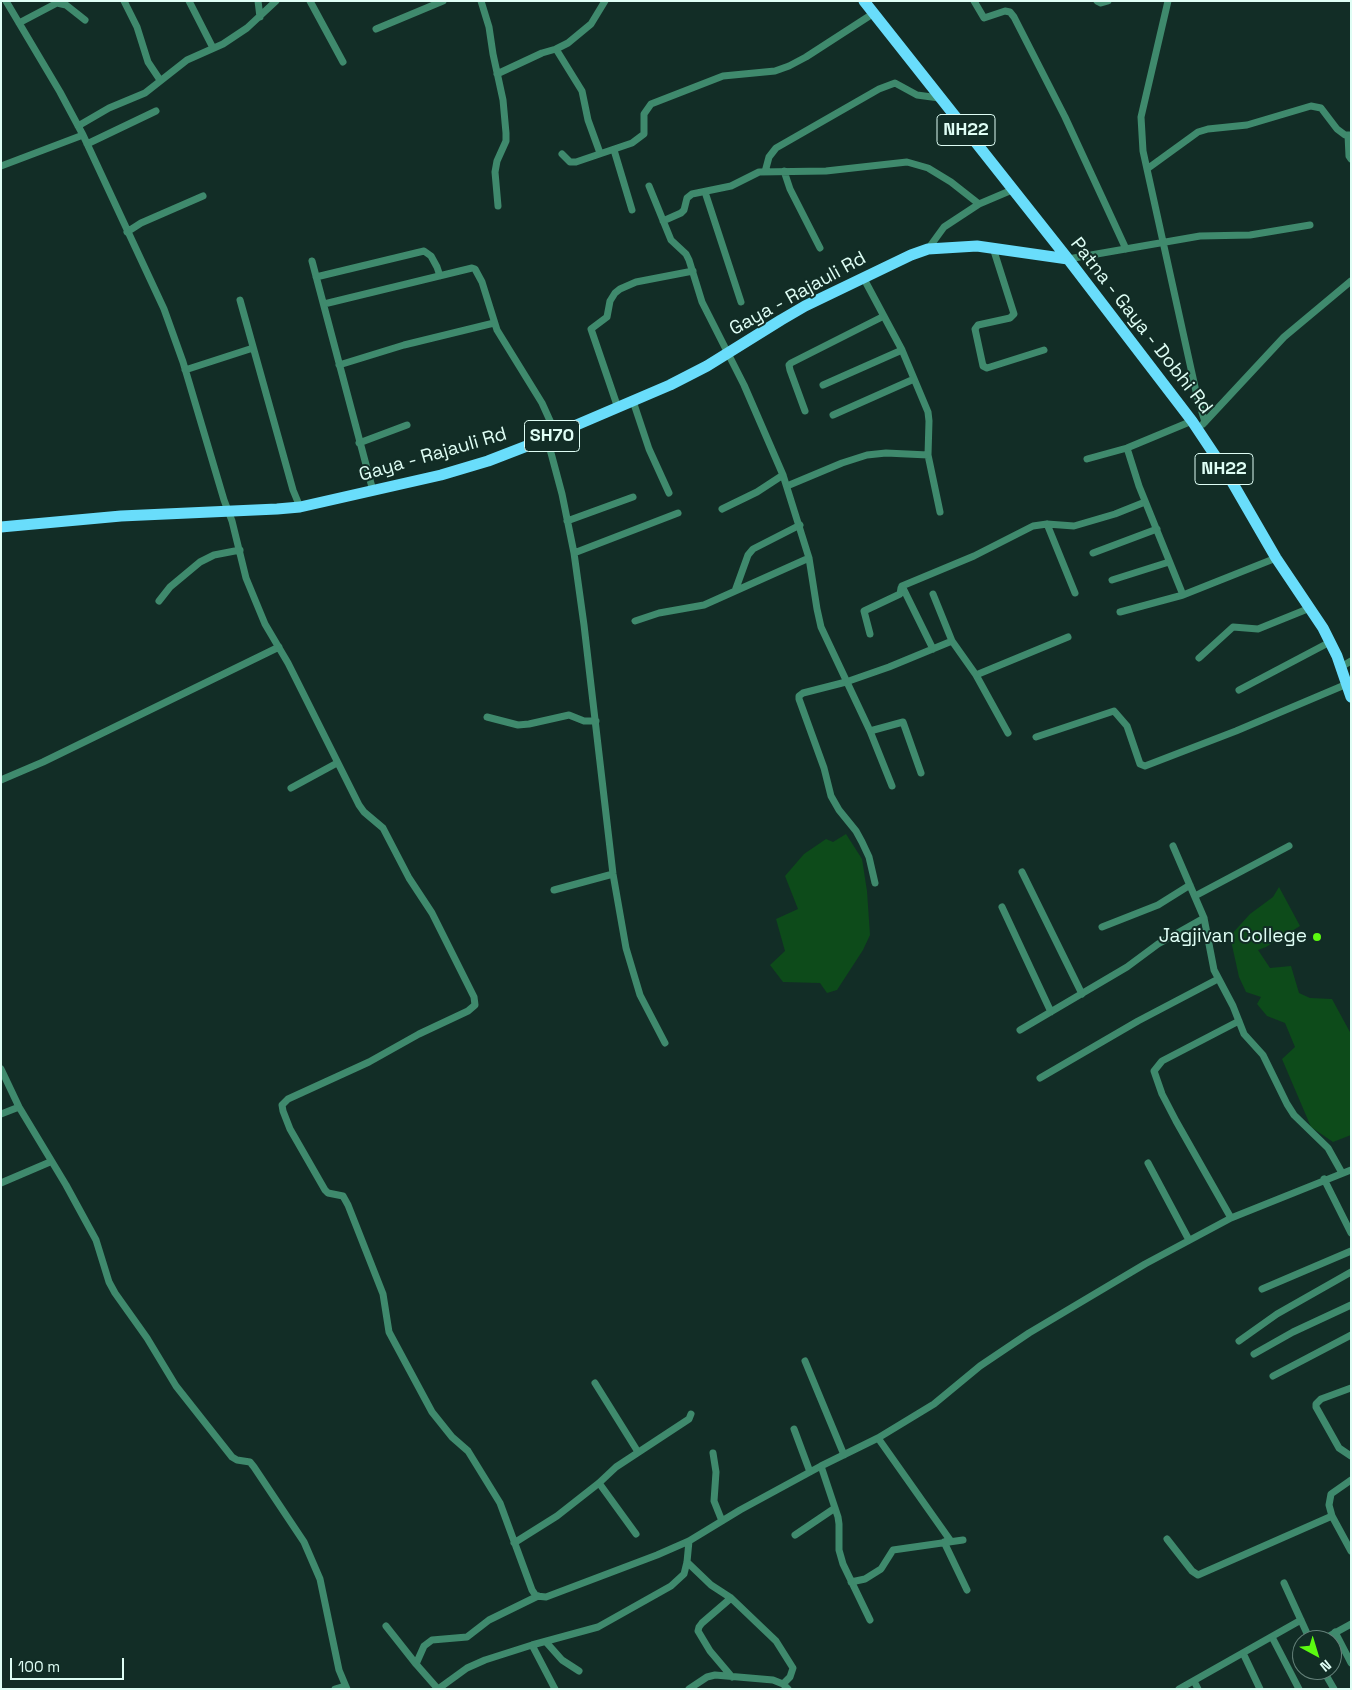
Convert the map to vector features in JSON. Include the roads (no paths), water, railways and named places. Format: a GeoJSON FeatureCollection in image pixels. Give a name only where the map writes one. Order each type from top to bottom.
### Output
{"type":"FeatureCollection","features":[{"type":"Feature","properties":{"kind":"main road","name":"Patna - Gaya - Dobhi Rd"},"geometry":{"type":"LineString","coordinates":[[864,1],[1199,425],[1276,558],[1346,664],[1346,684],[1351,697]]}},
{"type":"Feature","properties":{"kind":"main road","name":"Gaya - Rajauli Rd"},"geometry":{"type":"LineString","coordinates":[[1,527],[101,518],[300,507],[373,491],[467,467],[552,436],[618,408],[690,376],[781,320],[863,277],[928,249],[962,246],[993,248],[1068,259]]}},
{"type":"Feature","properties":{"kind":"street"},"geometry":{"type":"LineString","coordinates":[[1,3],[5,1],[19,22],[83,135],[164,310],[185,370],[194,405],[240,550],[246,578],[265,624],[288,663],[359,805],[364,812],[383,828],[409,878],[432,913],[474,998],[475,1005],[468,1011],[419,1034],[369,1062],[288,1099],[282,1105],[282,1111],[290,1129],[325,1190],[331,1194],[342,1196],[348,1205],[382,1294],[389,1332],[432,1412],[452,1438],[468,1451],[479,1467],[503,1510],[532,1590],[538,1596]]}},
{"type":"Feature","properties":{"kind":"street"},"geometry":{"type":"LineString","coordinates":[[124,1],[137,26],[148,62],[160,80]]}},
{"type":"Feature","properties":{"kind":"street"},"geometry":{"type":"LineString","coordinates":[[189,1],[213,48]]}},
{"type":"Feature","properties":{"kind":"street"},"geometry":{"type":"LineString","coordinates":[[258,1],[260,17]]}},
{"type":"Feature","properties":{"kind":"street"},"geometry":{"type":"LineString","coordinates":[[78,126],[109,108],[138,97],[187,60],[238,34],[260,17],[276,1]]}},
{"type":"Feature","properties":{"kind":"street"},"geometry":{"type":"LineString","coordinates":[[310,1],[343,62]]}},
{"type":"Feature","properties":{"kind":"street"},"geometry":{"type":"LineString","coordinates":[[376,29],[443,1]]}},
{"type":"Feature","properties":{"kind":"street"},"geometry":{"type":"LineString","coordinates":[[481,1],[489,27],[503,100],[506,133],[506,141],[497,161],[495,172],[498,206]]}},
{"type":"Feature","properties":{"kind":"street"},"geometry":{"type":"LineString","coordinates":[[497,74],[568,43],[591,24],[606,1]]}},
{"type":"Feature","properties":{"kind":"street"},"geometry":{"type":"LineString","coordinates":[[974,1],[984,18],[1005,11],[1010,12],[1014,17],[1065,117],[1126,249]]}},
{"type":"Feature","properties":{"kind":"street"},"geometry":{"type":"LineString","coordinates":[[1097,1],[1101,3],[1108,1]]}},
{"type":"Feature","properties":{"kind":"street"},"geometry":{"type":"LineString","coordinates":[[1168,1],[1141,117],[1143,151],[1197,396],[1199,425]]}},
{"type":"Feature","properties":{"kind":"street"},"geometry":{"type":"LineString","coordinates":[[19,22],[57,3],[66,5],[85,20]]}},
{"type":"Feature","properties":{"kind":"street"},"geometry":{"type":"LineString","coordinates":[[562,154],[570,162],[576,162],[600,153],[625,147],[640,139],[644,134],[644,114],[646,109],[656,102],[724,76],[775,71],[789,66],[874,13]]}},
{"type":"Feature","properties":{"kind":"street"},"geometry":{"type":"LineString","coordinates":[[556,49],[582,91],[588,120],[600,153]]}},
{"type":"Feature","properties":{"kind":"street"},"geometry":{"type":"LineString","coordinates":[[765,172],[769,157],[776,148],[878,89],[895,84],[917,95],[940,98]]}},
{"type":"Feature","properties":{"kind":"street"},"geometry":{"type":"LineString","coordinates":[[1147,169],[1198,132],[1208,129],[1247,125],[1311,106],[1321,108],[1337,129],[1349,135],[1349,156],[1351,159]]}},
{"type":"Feature","properties":{"kind":"street"},"geometry":{"type":"LineString","coordinates":[[87,144],[156,111]]}},
{"type":"Feature","properties":{"kind":"street"},"geometry":{"type":"LineString","coordinates":[[2,164],[83,135]]}},
{"type":"Feature","properties":{"kind":"street"},"geometry":{"type":"LineString","coordinates":[[614,150],[632,210]]}},
{"type":"Feature","properties":{"kind":"street"},"geometry":{"type":"LineString","coordinates":[[663,221],[681,213],[689,196],[731,186],[752,174],[784,171],[826,171],[907,162],[928,168],[951,182],[979,204]]}},
{"type":"Feature","properties":{"kind":"street"},"geometry":{"type":"LineString","coordinates":[[784,171],[790,189],[820,248]]}},
{"type":"Feature","properties":{"kind":"street"},"geometry":{"type":"LineString","coordinates":[[649,186],[671,240],[686,254],[702,302],[744,385],[783,475],[809,558],[816,609],[821,627],[870,731],[892,786]]}},
{"type":"Feature","properties":{"kind":"street"},"geometry":{"type":"LineString","coordinates":[[928,249],[944,227],[979,204],[1012,190]]}},
{"type":"Feature","properties":{"kind":"street"},"geometry":{"type":"LineString","coordinates":[[705,192],[741,302]]}},
{"type":"Feature","properties":{"kind":"street"},"geometry":{"type":"LineString","coordinates":[[127,232],[154,217],[203,196]]}},
{"type":"Feature","properties":{"kind":"street"},"geometry":{"type":"LineString","coordinates":[[1068,259],[1200,236],[1250,235],[1310,224]]}},
{"type":"Feature","properties":{"kind":"street"},"geometry":{"type":"LineString","coordinates":[[993,248],[1014,314],[1010,318],[978,325],[975,329],[974,332],[983,366],[987,368],[1044,350]]}},
{"type":"Feature","properties":{"kind":"street"},"geometry":{"type":"LineString","coordinates":[[316,277],[424,251],[431,256],[440,276]]}},
{"type":"Feature","properties":{"kind":"street"},"geometry":{"type":"LineString","coordinates":[[312,262],[373,491]]}},
{"type":"Feature","properties":{"kind":"street"},"geometry":{"type":"LineString","coordinates":[[324,304],[472,268],[475,269],[482,282],[494,323],[505,345],[542,403],[552,436],[574,553],[596,721],[613,874],[626,948],[640,995],[665,1043]]}},
{"type":"Feature","properties":{"kind":"street"},"geometry":{"type":"LineString","coordinates":[[618,408],[591,329],[607,317],[610,301],[620,289],[636,282],[693,271]]}},
{"type":"Feature","properties":{"kind":"street"},"geometry":{"type":"LineString","coordinates":[[863,277],[902,350],[928,412],[930,421],[928,455],[932,482],[940,512]]}},
{"type":"Feature","properties":{"kind":"street"},"geometry":{"type":"LineString","coordinates":[[1087,459],[1199,425],[1284,337],[1351,281]]}},
{"type":"Feature","properties":{"kind":"street"},"geometry":{"type":"LineString","coordinates":[[240,300],[293,490],[300,507]]}},
{"type":"Feature","properties":{"kind":"street"},"geometry":{"type":"LineString","coordinates":[[805,411],[789,365],[884,316]]}},
{"type":"Feature","properties":{"kind":"street"},"geometry":{"type":"LineString","coordinates":[[339,365],[404,345],[494,323]]}},
{"type":"Feature","properties":{"kind":"street"},"geometry":{"type":"LineString","coordinates":[[185,370],[253,348]]}},
{"type":"Feature","properties":{"kind":"street"},"geometry":{"type":"LineString","coordinates":[[823,385],[902,350]]}},
{"type":"Feature","properties":{"kind":"street"},"geometry":{"type":"LineString","coordinates":[[834,415],[914,379]]}},
{"type":"Feature","properties":{"kind":"street"},"geometry":{"type":"LineString","coordinates":[[633,401],[649,448],[669,493]]}},
{"type":"Feature","properties":{"kind":"street"},"geometry":{"type":"LineString","coordinates":[[359,443],[407,425]]}},
{"type":"Feature","properties":{"kind":"street"},"geometry":{"type":"LineString","coordinates":[[1127,448],[1183,595]]}},
{"type":"Feature","properties":{"kind":"street"},"geometry":{"type":"LineString","coordinates":[[787,486],[842,463],[867,455],[886,453],[928,455]]}},
{"type":"Feature","properties":{"kind":"street"},"geometry":{"type":"LineString","coordinates":[[722,509],[757,492],[783,475]]}},
{"type":"Feature","properties":{"kind":"street"},"geometry":{"type":"LineString","coordinates":[[567,521],[633,497]]}},
{"type":"Feature","properties":{"kind":"street"},"geometry":{"type":"LineString","coordinates":[[870,634],[864,611],[900,594],[901,588],[905,584],[974,556],[1033,526],[1047,524],[1074,526],[1115,514],[1146,502]]}},
{"type":"Feature","properties":{"kind":"street"},"geometry":{"type":"LineString","coordinates":[[574,553],[678,513]]}},
{"type":"Feature","properties":{"kind":"street"},"geometry":{"type":"LineString","coordinates":[[1047,524],[1075,593]]}},
{"type":"Feature","properties":{"kind":"street"},"geometry":{"type":"LineString","coordinates":[[735,591],[748,555],[753,549],[800,525]]}},
{"type":"Feature","properties":{"kind":"street"},"geometry":{"type":"LineString","coordinates":[[1093,552],[1157,529]]}},
{"type":"Feature","properties":{"kind":"street"},"geometry":{"type":"LineString","coordinates":[[159,600],[170,587],[200,562],[214,555],[240,550]]}},
{"type":"Feature","properties":{"kind":"street"},"geometry":{"type":"LineString","coordinates":[[635,620],[659,613],[704,605],[809,558]]}},
{"type":"Feature","properties":{"kind":"street"},"geometry":{"type":"LineString","coordinates":[[1120,612],[1183,595],[1276,558]]}},
{"type":"Feature","properties":{"kind":"street"},"geometry":{"type":"LineString","coordinates":[[1112,580],[1169,562]]}},
{"type":"Feature","properties":{"kind":"street"},"geometry":{"type":"LineString","coordinates":[[901,588],[933,649]]}},
{"type":"Feature","properties":{"kind":"street"},"geometry":{"type":"LineString","coordinates":[[933,594],[952,641],[976,675],[1008,733]]}},
{"type":"Feature","properties":{"kind":"street"},"geometry":{"type":"LineString","coordinates":[[1199,658],[1233,627],[1258,629],[1310,608]]}},
{"type":"Feature","properties":{"kind":"street"},"geometry":{"type":"LineString","coordinates":[[976,675],[1068,637]]}},
{"type":"Feature","properties":{"kind":"street"},"geometry":{"type":"LineString","coordinates":[[875,883],[869,858],[862,842],[831,796],[824,768],[798,699],[803,693],[846,682],[952,641]]}},
{"type":"Feature","properties":{"kind":"street"},"geometry":{"type":"LineString","coordinates":[[1239,690],[1330,642]]}},
{"type":"Feature","properties":{"kind":"street"},"geometry":{"type":"LineString","coordinates":[[1,780],[43,762],[279,647]]}},
{"type":"Feature","properties":{"kind":"street"},"geometry":{"type":"LineString","coordinates":[[1036,737],[1114,711],[1127,726],[1140,764],[1145,766],[1236,731],[1346,684]]}},
{"type":"Feature","properties":{"kind":"street"},"geometry":{"type":"LineString","coordinates":[[487,717],[518,725],[569,715],[584,721],[596,721]]}},
{"type":"Feature","properties":{"kind":"street"},"geometry":{"type":"LineString","coordinates":[[870,731],[903,722],[921,773]]}},
{"type":"Feature","properties":{"kind":"street"},"geometry":{"type":"LineString","coordinates":[[291,788],[338,763]]}},
{"type":"Feature","properties":{"kind":"street"},"geometry":{"type":"LineString","coordinates":[[1173,846],[1204,918],[1213,966],[1246,1037],[1260,1051],[1269,1066],[1286,1104],[1294,1115],[1328,1148],[1342,1173]]}},
{"type":"Feature","properties":{"kind":"street"},"geometry":{"type":"LineString","coordinates":[[1194,896],[1289,846]]}},
{"type":"Feature","properties":{"kind":"street"},"geometry":{"type":"LineString","coordinates":[[1022,872],[1082,994]]}},
{"type":"Feature","properties":{"kind":"street"},"geometry":{"type":"LineString","coordinates":[[554,890],[613,874]]}},
{"type":"Feature","properties":{"kind":"street"},"geometry":{"type":"LineString","coordinates":[[1102,927],[1158,905],[1190,885]]}},
{"type":"Feature","properties":{"kind":"street"},"geometry":{"type":"LineString","coordinates":[[1002,907],[1051,1012]]}},
{"type":"Feature","properties":{"kind":"street"},"geometry":{"type":"LineString","coordinates":[[1020,1030],[1127,967],[1158,944],[1204,918]]}},
{"type":"Feature","properties":{"kind":"street"},"geometry":{"type":"LineString","coordinates":[[1040,1078],[1138,1021],[1218,979]]}},
{"type":"Feature","properties":{"kind":"street"},"geometry":{"type":"LineString","coordinates":[[1231,1218],[1162,1094],[1154,1071],[1162,1061],[1239,1021]]}},
{"type":"Feature","properties":{"kind":"street"},"geometry":{"type":"LineString","coordinates":[[1,1069],[18,1107],[96,1240],[109,1282],[115,1294],[147,1338],[176,1386],[232,1457],[237,1460],[250,1462],[304,1542],[320,1579],[339,1670],[346,1687],[335,1689]]}},
{"type":"Feature","properties":{"kind":"street"},"geometry":{"type":"LineString","coordinates":[[1,1114],[18,1107]]}},
{"type":"Feature","properties":{"kind":"street"},"geometry":{"type":"LineString","coordinates":[[1,1183],[50,1162]]}},
{"type":"Feature","properties":{"kind":"street"},"geometry":{"type":"LineString","coordinates":[[1148,1163],[1190,1240]]}},
{"type":"Feature","properties":{"kind":"street"},"geometry":{"type":"LineString","coordinates":[[416,1664],[424,1646],[432,1640],[467,1637],[489,1620],[538,1596],[546,1597],[689,1541],[821,1466],[878,1438],[934,1404],[980,1366],[1029,1333],[1146,1264],[1231,1218],[1351,1170]]}},
{"type":"Feature","properties":{"kind":"street"},"geometry":{"type":"LineString","coordinates":[[1324,1180],[1351,1233]]}},
{"type":"Feature","properties":{"kind":"street"},"geometry":{"type":"LineString","coordinates":[[1262,1289],[1351,1251]]}},
{"type":"Feature","properties":{"kind":"street"},"geometry":{"type":"LineString","coordinates":[[1239,1341],[1277,1314],[1351,1272]]}},
{"type":"Feature","properties":{"kind":"street"},"geometry":{"type":"LineString","coordinates":[[1254,1354],[1294,1332],[1351,1305]]}},
{"type":"Feature","properties":{"kind":"street"},"geometry":{"type":"LineString","coordinates":[[1273,1376],[1351,1335]]}},
{"type":"Feature","properties":{"kind":"street"},"geometry":{"type":"LineString","coordinates":[[805,1361],[844,1455]]}},
{"type":"Feature","properties":{"kind":"street"},"geometry":{"type":"LineString","coordinates":[[595,1383],[638,1452]]}},
{"type":"Feature","properties":{"kind":"street"},"geometry":{"type":"LineString","coordinates":[[1351,1388],[1321,1399],[1316,1404],[1316,1407],[1339,1448],[1351,1456]]}},
{"type":"Feature","properties":{"kind":"street"},"geometry":{"type":"LineString","coordinates":[[514,1542],[557,1516],[616,1467],[689,1419],[692,1414]]}},
{"type":"Feature","properties":{"kind":"street"},"geometry":{"type":"LineString","coordinates":[[794,1429],[810,1472]]}},
{"type":"Feature","properties":{"kind":"street"},"geometry":{"type":"LineString","coordinates":[[878,1438],[947,1541],[967,1590]]}},
{"type":"Feature","properties":{"kind":"street"},"geometry":{"type":"LineString","coordinates":[[713,1452],[716,1472],[714,1501],[722,1521]]}},
{"type":"Feature","properties":{"kind":"street"},"geometry":{"type":"LineString","coordinates":[[821,1466],[839,1524],[838,1550],[870,1620]]}},
{"type":"Feature","properties":{"kind":"street"},"geometry":{"type":"LineString","coordinates":[[1351,1480],[1331,1494],[1329,1505],[1332,1516],[1351,1551]]}},
{"type":"Feature","properties":{"kind":"street"},"geometry":{"type":"LineString","coordinates":[[599,1483],[636,1534]]}},
{"type":"Feature","properties":{"kind":"street"},"geometry":{"type":"LineString","coordinates":[[795,1535],[835,1508]]}},
{"type":"Feature","properties":{"kind":"street"},"geometry":{"type":"LineString","coordinates":[[1167,1539],[1192,1571],[1198,1575],[1332,1516]]}},
{"type":"Feature","properties":{"kind":"street"},"geometry":{"type":"LineString","coordinates":[[851,1582],[865,1580],[881,1569],[893,1550],[963,1540]]}},
{"type":"Feature","properties":{"kind":"street"},"geometry":{"type":"LineString","coordinates":[[386,1626],[438,1689],[467,1668],[532,1645],[598,1627],[671,1586],[684,1574],[689,1541]]}},
{"type":"Feature","properties":{"kind":"street"},"geometry":{"type":"LineString","coordinates":[[687,1562],[711,1585],[731,1598],[770,1634],[791,1662],[792,1673],[786,1686],[773,1680],[715,1675],[698,1682],[689,1689]]}},
{"type":"Feature","properties":{"kind":"street"},"geometry":{"type":"LineString","coordinates":[[1284,1583],[1306,1630]]}},
{"type":"Feature","properties":{"kind":"street"},"geometry":{"type":"LineString","coordinates":[[731,1598],[702,1623],[698,1631],[710,1651],[732,1677]]}},
{"type":"Feature","properties":{"kind":"street"},"geometry":{"type":"LineString","coordinates":[[1179,1689],[1301,1620]]}},
{"type":"Feature","properties":{"kind":"street"},"geometry":{"type":"LineString","coordinates":[[1339,1630],[1351,1624]]}},
{"type":"Feature","properties":{"kind":"street"},"geometry":{"type":"LineString","coordinates":[[1272,1638],[1299,1689]]}},
{"type":"Feature","properties":{"kind":"street"},"geometry":{"type":"LineString","coordinates":[[546,1642],[562,1660],[580,1671]]}},
{"type":"Feature","properties":{"kind":"street"},"geometry":{"type":"LineString","coordinates":[[532,1645],[556,1689]]}},
{"type":"Feature","properties":{"kind":"street"},"geometry":{"type":"LineString","coordinates":[[1342,1646],[1351,1663]]}},
{"type":"Feature","properties":{"kind":"street"},"geometry":{"type":"LineString","coordinates":[[1243,1653],[1260,1689]]}},
{"type":"Feature","properties":{"kind":"street"},"geometry":{"type":"LineString","coordinates":[[1194,1681],[1198,1689]]}},
{"type":"Feature","properties":{"kind":"place","name":"Jagjivan College"},"geometry":{"type":"Point","coordinates":[1317,937]}}]}
